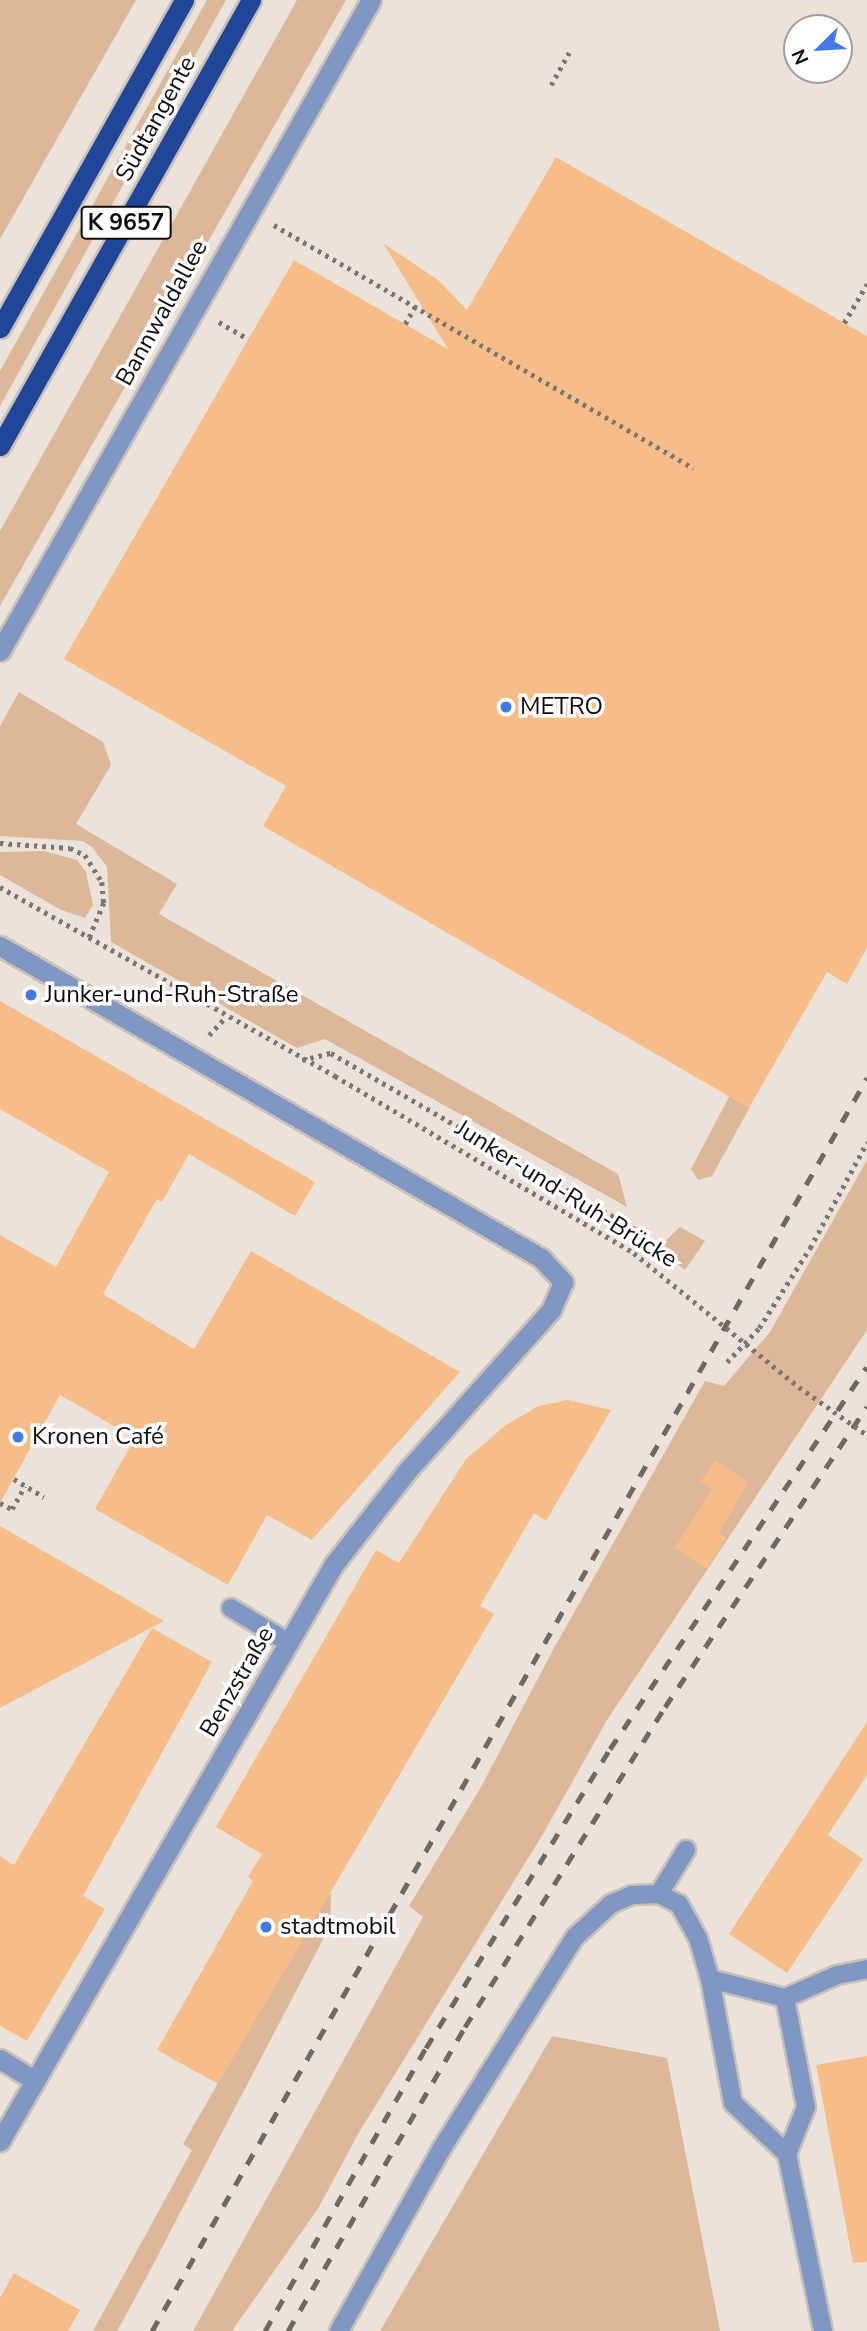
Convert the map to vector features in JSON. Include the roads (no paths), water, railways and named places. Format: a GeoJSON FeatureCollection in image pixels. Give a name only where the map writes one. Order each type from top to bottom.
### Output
{"type":"FeatureCollection","features":[{"type":"Feature","properties":{"kind":"highway","name":"Südtangente"},"geometry":{"type":"LineString","coordinates":[[0,328],[184,0]]}},
{"type":"Feature","properties":{"kind":"highway","name":"Südtangente"},"geometry":{"type":"LineString","coordinates":[[0,446],[251,0]]}},
{"type":"Feature","properties":{"kind":"street","name":"Bannwaldallee"},"geometry":{"type":"LineString","coordinates":[[0,651],[248,210],[370,0]]}},
{"type":"Feature","properties":{"kind":"street","name":"Benzstraße"},"geometry":{"type":"LineString","coordinates":[[0,946],[541,1258],[563,1282],[551,1310],[368,1518],[289,1643],[0,2141]]}},
{"type":"Feature","properties":{"kind":"street"},"geometry":{"type":"LineString","coordinates":[[0,2059],[34,2080]]}},
{"type":"Feature","properties":{"kind":"lane"},"geometry":{"type":"LineString","coordinates":[[231,1608],[289,1643]]}},
{"type":"Feature","properties":{"kind":"lane"},"geometry":{"type":"LineString","coordinates":[[659,1894],[686,1850]]}},
{"type":"Feature","properties":{"kind":"lane"},"geometry":{"type":"LineString","coordinates":[[339,2331],[436,2159],[575,1937],[611,1904],[632,1895],[659,1894],[679,1904],[698,1938],[710,1979],[733,2103],[787,2154]]}},
{"type":"Feature","properties":{"kind":"lane"},"geometry":{"type":"LineString","coordinates":[[710,1979],[785,1998],[837,1975],[867,1969]]}},
{"type":"Feature","properties":{"kind":"lane"},"geometry":{"type":"LineString","coordinates":[[785,1998],[806,2107],[787,2154],[823,2331]]}},
{"type":"Feature","properties":{"kind":"railway"},"geometry":{"type":"LineString","coordinates":[[152,2331],[867,1078]]}},
{"type":"Feature","properties":{"kind":"railway"},"geometry":{"type":"LineString","coordinates":[[265,2331],[426,2048],[610,1749],[867,1367]]}},
{"type":"Feature","properties":{"kind":"railway"},"geometry":{"type":"LineString","coordinates":[[288,2331],[465,2027],[665,1707],[867,1406]]}},
{"type":"Feature","properties":{"kind":"place","name":"METRO"},"geometry":{"type":"Point","coordinates":[506,707]}},
{"type":"Feature","properties":{"kind":"place","name":"Junker-und-Ruh-Straße"},"geometry":{"type":"Point","coordinates":[31,995]}},
{"type":"Feature","properties":{"kind":"place","name":"Kronen Café"},"geometry":{"type":"Point","coordinates":[18,1437]}},
{"type":"Feature","properties":{"kind":"place","name":"stadtmobil"},"geometry":{"type":"Point","coordinates":[266,1927]}}]}
